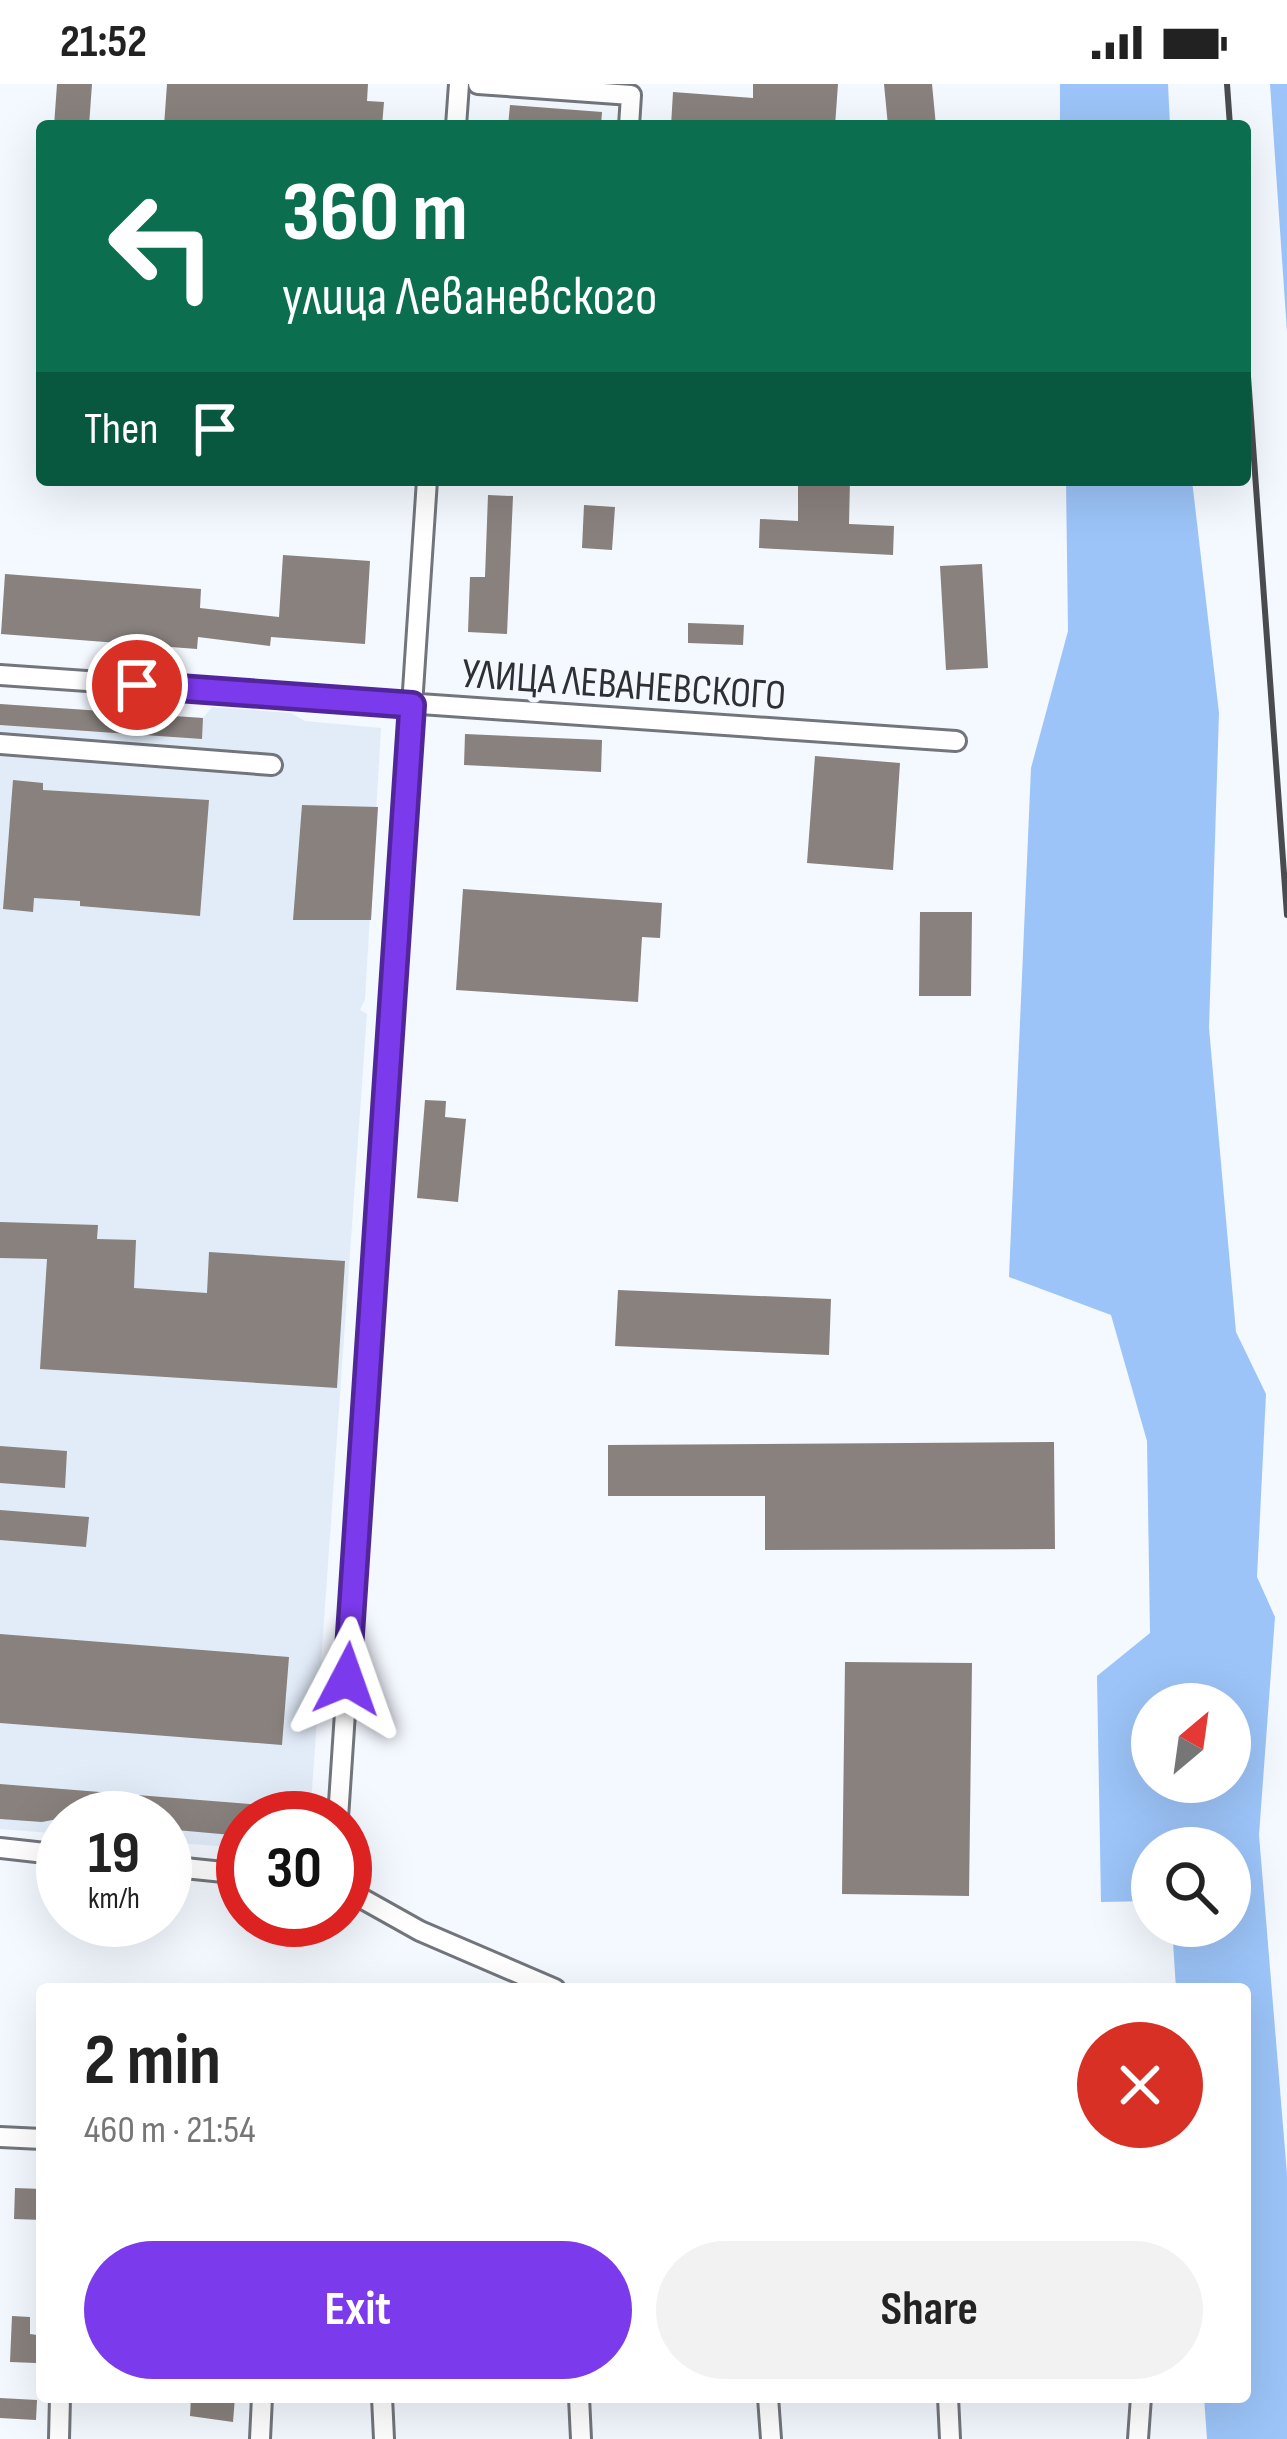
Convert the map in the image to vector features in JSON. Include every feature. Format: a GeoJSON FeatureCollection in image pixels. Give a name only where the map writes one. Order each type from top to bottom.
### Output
{"type":"FeatureCollection","features":[{"type":"Feature","properties":{"kind":"street"},"geometry":{"type":"LineString","coordinates":[[456,120],[459,84]]}},
{"type":"Feature","properties":{"kind":"street"},"geometry":{"type":"LineString","coordinates":[[478,84],[631,95],[629,120]]}},
{"type":"Feature","properties":{"kind":"street"},"geometry":{"type":"LineString","coordinates":[[340,1791],[427,486]]}},
{"type":"Feature","properties":{"kind":"street","name":"УЛИЦА ЛЕВАНЕВСКОГО"},"geometry":{"type":"LineString","coordinates":[[0,675],[956,741]]}},
{"type":"Feature","properties":{"kind":"street"},"geometry":{"type":"LineString","coordinates":[[0,744],[272,765]]}},
{"type":"Feature","properties":{"kind":"street"},"geometry":{"type":"LineString","coordinates":[[0,1848],[36,1852]]}},
{"type":"Feature","properties":{"kind":"street"},"geometry":{"type":"LineString","coordinates":[[372,1904],[420,1931],[541,1983]]}},
{"type":"Feature","properties":{"kind":"street"},"geometry":{"type":"LineString","coordinates":[[0,2137],[36,2139]]}},
{"type":"Feature","properties":{"kind":"street"},"geometry":{"type":"LineString","coordinates":[[59,2439],[60,2403]]}},
{"type":"Feature","properties":{"kind":"street"},"geometry":{"type":"LineString","coordinates":[[260,2439],[262,2403]]}},
{"type":"Feature","properties":{"kind":"street"},"geometry":{"type":"LineString","coordinates":[[382,2403],[384,2439]]}},
{"type":"Feature","properties":{"kind":"street"},"geometry":{"type":"LineString","coordinates":[[579,2403],[581,2439]]}},
{"type":"Feature","properties":{"kind":"street"},"geometry":{"type":"LineString","coordinates":[[768,2403],[771,2439]]}},
{"type":"Feature","properties":{"kind":"street"},"geometry":{"type":"LineString","coordinates":[[948,2403],[950,2439]]}},
{"type":"Feature","properties":{"kind":"street"},"geometry":{"type":"LineString","coordinates":[[1138,2439],[1141,2403]]}},
{"type":"Feature","properties":{"kind":"shaded area"},"geometry":{"type":"Polygon","coordinates":[[[1060,84],[1168,84],[1170,120],[1060,120],[1060,84]]]}},
{"type":"Feature","properties":{"kind":"shaded area"},"geometry":{"type":"Polygon","coordinates":[[[1270,84],[1287,84],[1287,332],[1270,84]]]}},
{"type":"Feature","properties":{"kind":"shaded area"},"geometry":{"type":"Polygon","coordinates":[[[1066,486],[1193,486],[1219,713],[1209,1028],[1236,1332],[1266,1394],[1257,1577],[1275,1617],[1259,1835],[1287,2174],[1287,2439],[1207,2439],[1204,2403],[1251,2403],[1251,1983],[1176,1983],[1173,1947],[1251,1947],[1251,1827],[1131,1827],[1131,1901],[1101,1902],[1097,1676],[1150,1633],[1147,1441],[1111,1315],[1009,1277],[1031,768],[1068,631],[1066,486]]]}},
{"type":"Feature","properties":{"kind":"shaded area"},"geometry":{"type":"Polygon","coordinates":[[[0,704],[203,718],[212,707],[291,713],[305,721],[381,728],[365,1000],[360,1010],[367,1014],[312,1791],[216,1791],[216,1846],[192,1844],[192,1791],[36,1791],[36,1832],[0,1829],[0,704]]]}},
{"type":"Feature","properties":{"kind":"building"},"geometry":{"type":"Polygon","coordinates":[[[57,84],[92,84],[89,120],[54,120],[57,84]]]}},
{"type":"Feature","properties":{"kind":"building"},"geometry":{"type":"Polygon","coordinates":[[[167,84],[368,84],[367,101],[384,102],[382,120],[164,120],[167,84]]]}},
{"type":"Feature","properties":{"kind":"building"},"geometry":{"type":"Polygon","coordinates":[[[753,84],[838,84],[835,120],[671,120],[673,92],[753,98],[753,84]]]}},
{"type":"Feature","properties":{"kind":"building"},"geometry":{"type":"Polygon","coordinates":[[[884,84],[932,84],[935,120],[887,120],[884,84]]]}},
{"type":"Feature","properties":{"kind":"building"},"geometry":{"type":"Polygon","coordinates":[[[510,105],[602,112],[601,120],[509,120],[510,105]]]}},
{"type":"Feature","properties":{"kind":"building"},"geometry":{"type":"Polygon","coordinates":[[[798,486],[850,486],[849,524],[894,526],[893,555],[759,548],[760,519],[798,521],[798,486]]]}},
{"type":"Feature","properties":{"kind":"building"},"geometry":{"type":"Polygon","coordinates":[[[488,495],[513,496],[507,634],[468,632],[470,577],[485,577],[488,495]]]}},
{"type":"Feature","properties":{"kind":"building"},"geometry":{"type":"Polygon","coordinates":[[[584,505],[615,507],[612,550],[582,548],[584,505]]]}},
{"type":"Feature","properties":{"kind":"building"},"geometry":{"type":"Polygon","coordinates":[[[283,555],[370,561],[365,644],[271,637],[270,646],[198,637],[197,649],[1,634],[5,574],[201,589],[200,608],[279,617],[283,555]]]}},
{"type":"Feature","properties":{"kind":"building"},"geometry":{"type":"Polygon","coordinates":[[[982,564],[988,668],[946,670],[940,566],[982,564]]]}},
{"type":"Feature","properties":{"kind":"building"},"geometry":{"type":"Polygon","coordinates":[[[688,623],[744,625],[743,645],[688,643],[688,623]]]}},
{"type":"Feature","properties":{"kind":"building"},"geometry":{"type":"Polygon","coordinates":[[[0,704],[203,718],[202,739],[0,725],[0,704]]]}},
{"type":"Feature","properties":{"kind":"building"},"geometry":{"type":"Polygon","coordinates":[[[465,734],[602,740],[601,772],[464,765],[465,734]]]}},
{"type":"Feature","properties":{"kind":"building"},"geometry":{"type":"Polygon","coordinates":[[[815,756],[900,763],[893,870],[807,863],[815,756]]]}},
{"type":"Feature","properties":{"kind":"building"},"geometry":{"type":"Polygon","coordinates":[[[13,780],[43,783],[43,790],[209,800],[200,916],[34,898],[33,912],[3,909],[13,780]]]}},
{"type":"Feature","properties":{"kind":"building"},"geometry":{"type":"Polygon","coordinates":[[[302,805],[378,807],[371,920],[293,920],[302,805]]]}},
{"type":"Feature","properties":{"kind":"building"},"geometry":{"type":"Polygon","coordinates":[[[463,889],[662,903],[660,938],[642,937],[638,1002],[456,990],[463,889]]]}},
{"type":"Feature","properties":{"kind":"building"},"geometry":{"type":"Polygon","coordinates":[[[920,912],[972,912],[971,996],[919,996],[920,912]]]}},
{"type":"Feature","properties":{"kind":"building"},"geometry":{"type":"Polygon","coordinates":[[[425,1100],[446,1101],[445,1117],[466,1119],[458,1202],[417,1198],[425,1100]]]}},
{"type":"Feature","properties":{"kind":"building"},"geometry":{"type":"Polygon","coordinates":[[[0,1222],[98,1225],[97,1239],[136,1240],[134,1288],[207,1293],[209,1252],[345,1261],[337,1388],[40,1369],[47,1259],[0,1258],[0,1222]]]}},
{"type":"Feature","properties":{"kind":"building"},"geometry":{"type":"Polygon","coordinates":[[[618,1290],[831,1299],[829,1355],[615,1346],[618,1290]]]}},
{"type":"Feature","properties":{"kind":"building"},"geometry":{"type":"Polygon","coordinates":[[[1054,1442],[1055,1549],[765,1550],[765,1496],[608,1496],[608,1445],[1054,1442]]]}},
{"type":"Feature","properties":{"kind":"building"},"geometry":{"type":"Polygon","coordinates":[[[0,1446],[67,1451],[65,1488],[0,1483],[0,1446]]]}},
{"type":"Feature","properties":{"kind":"building"},"geometry":{"type":"Polygon","coordinates":[[[0,1510],[89,1517],[86,1547],[0,1540],[0,1510]]]}},
{"type":"Feature","properties":{"kind":"building"},"geometry":{"type":"Polygon","coordinates":[[[0,1634],[289,1657],[282,1745],[0,1723],[0,1634]]]}},
{"type":"Feature","properties":{"kind":"building"},"geometry":{"type":"Polygon","coordinates":[[[845,1662],[972,1663],[969,1896],[842,1894],[845,1662]]]}},
{"type":"Feature","properties":{"kind":"building"},"geometry":{"type":"Polygon","coordinates":[[[0,1784],[87,1791],[36,1791],[36,1822],[0,1819],[0,1784]]]}},
{"type":"Feature","properties":{"kind":"building"},"geometry":{"type":"Polygon","coordinates":[[[192,1799],[216,1801],[216,1834],[192,1831],[192,1799]]]}},
{"type":"Feature","properties":{"kind":"building"},"geometry":{"type":"Polygon","coordinates":[[[15,2188],[36,2189],[36,2220],[14,2219],[15,2188]]]}},
{"type":"Feature","properties":{"kind":"building"},"geometry":{"type":"Polygon","coordinates":[[[12,2316],[30,2317],[30,2334],[36,2335],[36,2363],[10,2362],[12,2316]]]}},
{"type":"Feature","properties":{"kind":"building"},"geometry":{"type":"Polygon","coordinates":[[[0,2398],[36,2400],[36,2420],[0,2418],[0,2398]]]}},
{"type":"Feature","properties":{"kind":"building"},"geometry":{"type":"Polygon","coordinates":[[[191,2403],[235,2403],[233,2422],[190,2416],[191,2403]]]}},
{"type":"Feature","properties":{"kind":"railway"},"geometry":{"type":"LineString","coordinates":[[1227,84],[1230,120]]}},
{"type":"Feature","properties":{"kind":"railway"},"geometry":{"type":"LineString","coordinates":[[1251,418],[1287,915]]}},
{"type":"Feature","properties":{"kind":"route"},"geometry":{"type":"LineString","coordinates":[[137,685],[412,705],[347,1679]]}}]}
